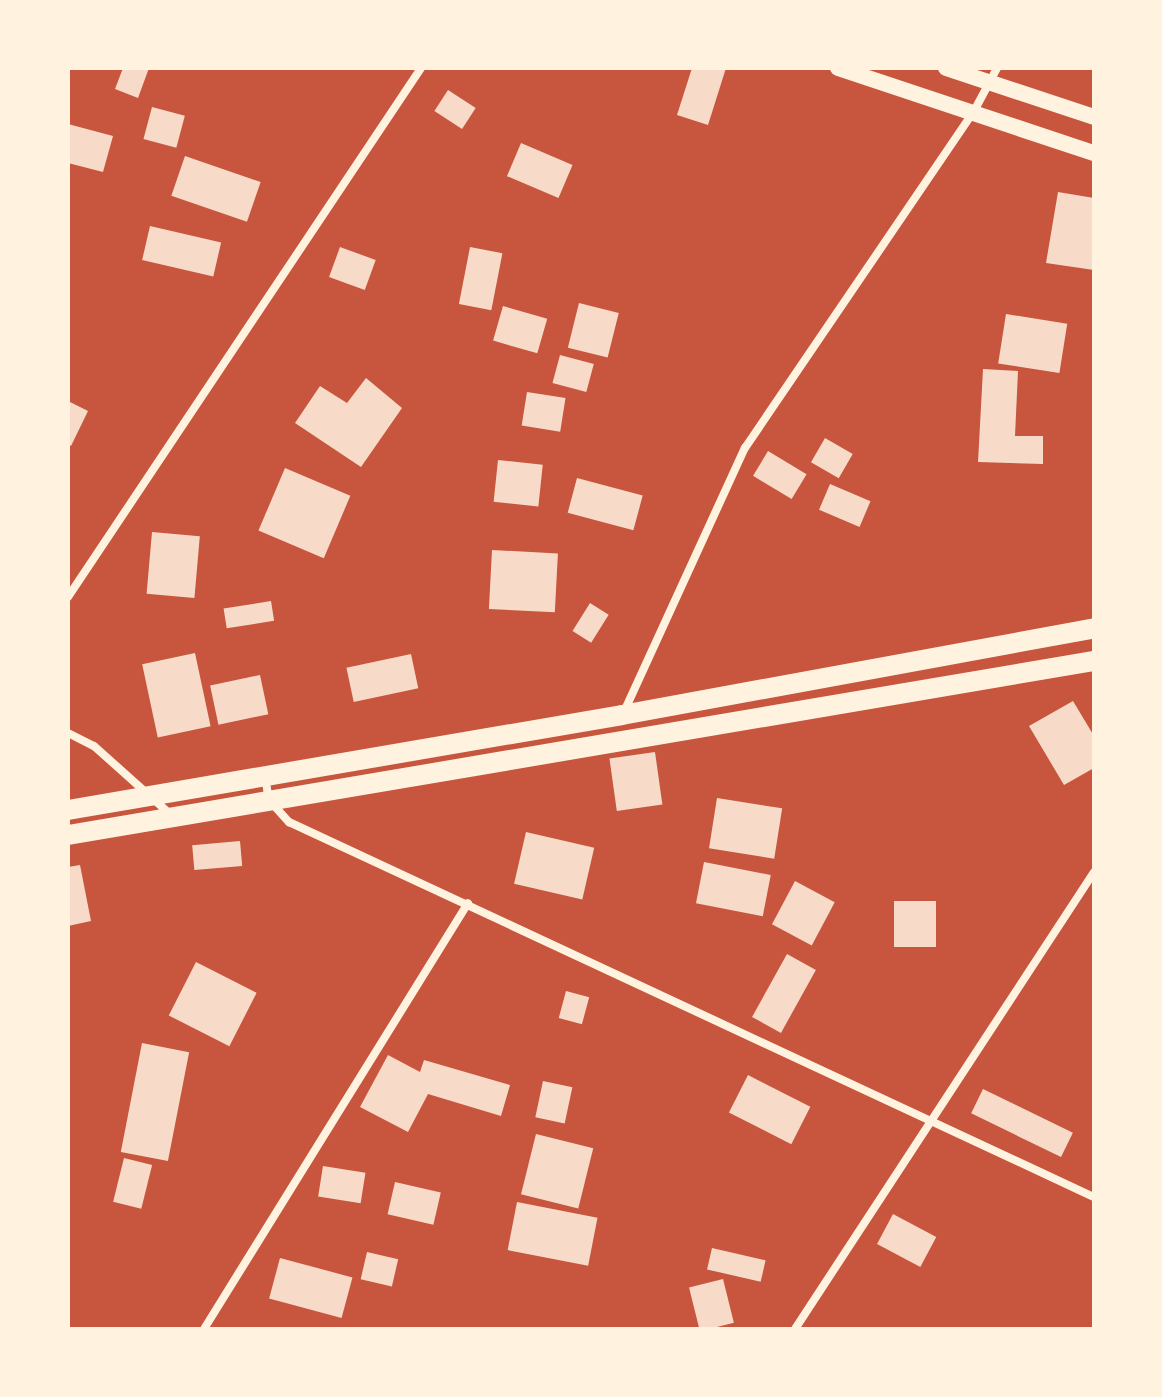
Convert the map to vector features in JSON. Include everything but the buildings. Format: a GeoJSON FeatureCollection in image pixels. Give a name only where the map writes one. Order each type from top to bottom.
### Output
{"type":"FeatureCollection","features":[{"type":"Feature","properties":{"kind":"highway"},"geometry":{"type":"LineString","coordinates":[[68,810],[622,715],[1094,628]]}},
{"type":"Feature","properties":{"kind":"highway"},"geometry":{"type":"LineString","coordinates":[[68,835],[171,815],[1094,661]]}},
{"type":"Feature","properties":{"kind":"main road"},"geometry":{"type":"LineString","coordinates":[[838,68],[1094,153]]}},
{"type":"Feature","properties":{"kind":"main road"},"geometry":{"type":"LineString","coordinates":[[946,68],[993,75],[1094,117]]}},
{"type":"Feature","properties":{"kind":"street"},"geometry":{"type":"LineString","coordinates":[[68,597],[421,68]]}},
{"type":"Feature","properties":{"kind":"street"},"geometry":{"type":"LineString","coordinates":[[622,715],[745,448],[973,113],[993,75]]}},
{"type":"Feature","properties":{"kind":"street"},"geometry":{"type":"LineString","coordinates":[[68,733],[94,746],[171,815]]}},
{"type":"Feature","properties":{"kind":"street"},"geometry":{"type":"LineString","coordinates":[[265,775],[269,800],[289,822],[1094,1197]]}},
{"type":"Feature","properties":{"kind":"street"},"geometry":{"type":"LineString","coordinates":[[795,1329],[929,1119],[1094,872]]}},
{"type":"Feature","properties":{"kind":"street"},"geometry":{"type":"LineString","coordinates":[[204,1329],[468,903]]}}]}
